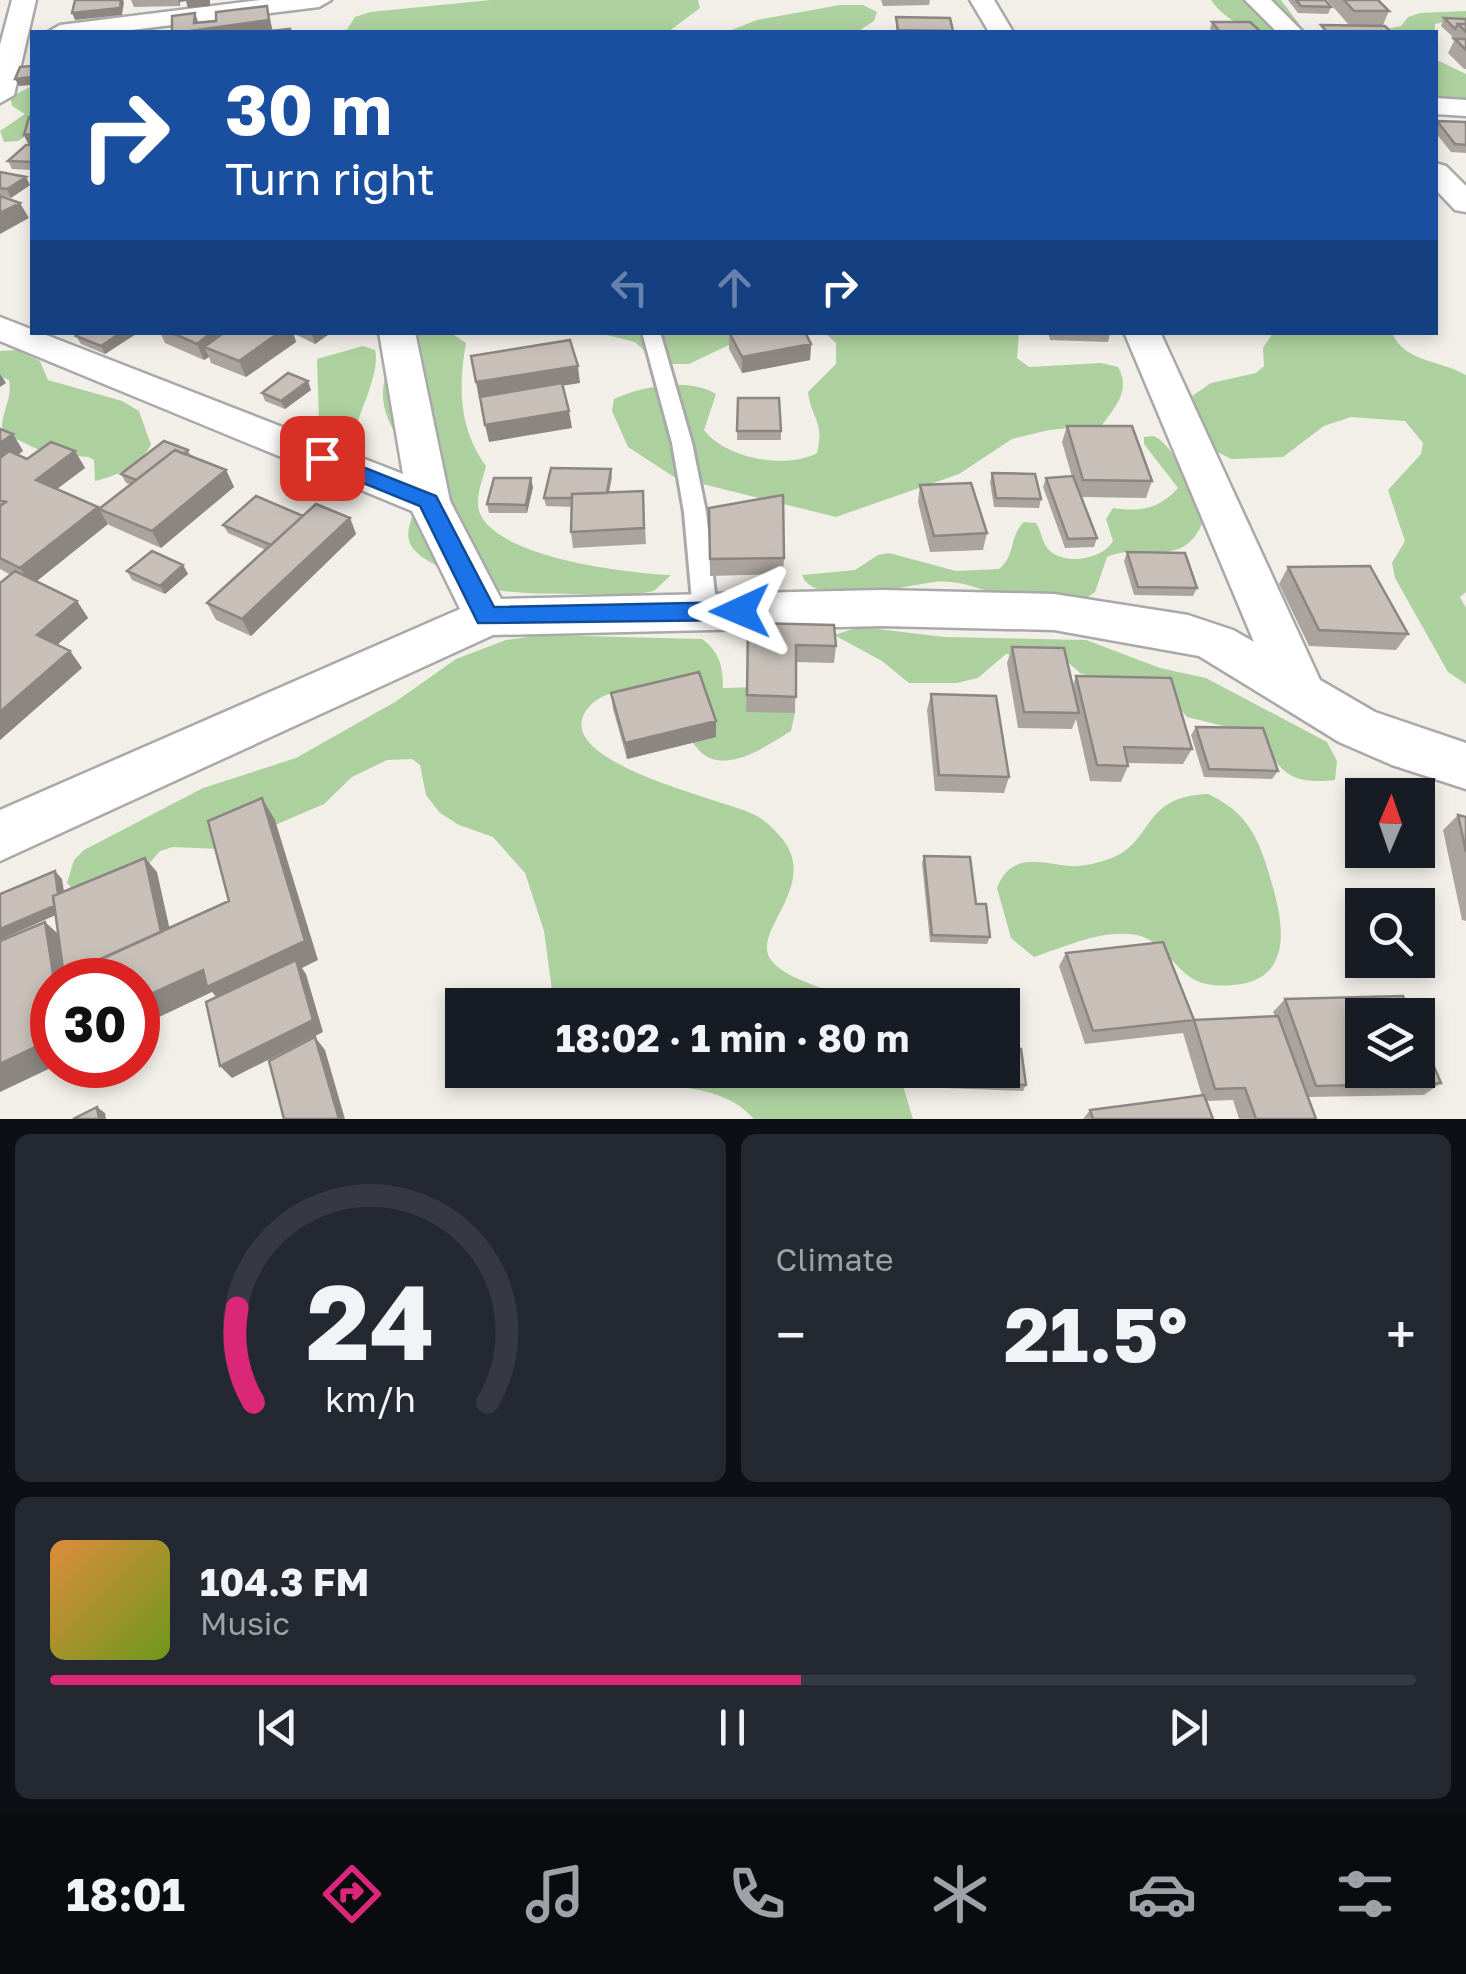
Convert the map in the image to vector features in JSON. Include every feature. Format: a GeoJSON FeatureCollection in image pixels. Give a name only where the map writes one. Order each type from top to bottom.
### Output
{"type":"FeatureCollection","features":[{"type":"Feature","properties":{"kind":"street"},"geometry":{"type":"LineString","coordinates":[[0,96],[24,0]]}},
{"type":"Feature","properties":{"kind":"street"},"geometry":{"type":"LineString","coordinates":[[982,0],[1000,30]]}},
{"type":"Feature","properties":{"kind":"street"},"geometry":{"type":"LineString","coordinates":[[1257,0],[1289,30]]}},
{"type":"Feature","properties":{"kind":"street"},"geometry":{"type":"LineString","coordinates":[[80,30],[321,6]]}},
{"type":"Feature","properties":{"kind":"street"},"geometry":{"type":"LineString","coordinates":[[1438,106],[1466,108]]}},
{"type":"Feature","properties":{"kind":"street"},"geometry":{"type":"LineString","coordinates":[[1438,175],[1466,203]]}},
{"type":"Feature","properties":{"kind":"street"},"geometry":{"type":"LineString","coordinates":[[0,328],[428,501]]}},
{"type":"Feature","properties":{"kind":"street"},"geometry":{"type":"LineString","coordinates":[[398,335],[428,501],[487,616]]}},
{"type":"Feature","properties":{"kind":"street"},"geometry":{"type":"LineString","coordinates":[[1143,335],[1302,696]]}},
{"type":"Feature","properties":{"kind":"street"},"geometry":{"type":"LineString","coordinates":[[0,836],[487,616],[882,608],[1054,612],[1188,634],[1216,643],[1302,696],[1392,742],[1466,766]]}},
{"type":"Feature","properties":{"kind":"lane"},"geometry":{"type":"LineString","coordinates":[[651,335],[682,443],[695,512],[705,612]]}},
{"type":"Feature","properties":{"kind":"green space"},"geometry":{"type":"Polygon","coordinates":[[[491,0],[698,0],[700,8],[671,30],[347,30],[355,17],[370,12],[491,0]]]}},
{"type":"Feature","properties":{"kind":"green space"},"geometry":{"type":"Polygon","coordinates":[[[1211,0],[1281,0],[1300,25],[1299,30],[1250,28],[1211,0]]]}},
{"type":"Feature","properties":{"kind":"green space"},"geometry":{"type":"Polygon","coordinates":[[[840,5],[863,5],[877,12],[874,21],[860,30],[732,30],[757,20],[840,5]]]}},
{"type":"Feature","properties":{"kind":"green space"},"geometry":{"type":"Polygon","coordinates":[[[1466,11],[1466,18],[1435,24],[1435,30],[1382,30],[1401,26],[1408,17],[1466,11]]]}},
{"type":"Feature","properties":{"kind":"green space"},"geometry":{"type":"Polygon","coordinates":[[[1438,60],[1466,74],[1466,102],[1438,96],[1438,60]]]}},
{"type":"Feature","properties":{"kind":"green space"},"geometry":{"type":"Polygon","coordinates":[[[30,87],[30,133],[18,141],[4,142],[0,131],[25,114],[12,106],[10,97],[30,87]]]}},
{"type":"Feature","properties":{"kind":"green space"},"geometry":{"type":"Polygon","coordinates":[[[407,335],[454,335],[466,343],[463,407],[470,437],[486,466],[478,506],[490,527],[510,541],[565,560],[671,575],[654,591],[633,595],[512,592],[471,583],[419,554],[409,538],[416,491],[413,471],[391,426],[383,396],[385,378],[401,340],[407,335]]]}},
{"type":"Feature","properties":{"kind":"green space"},"geometry":{"type":"Polygon","coordinates":[[[607,335],[750,335],[689,364],[654,359],[635,342],[607,335]]]}},
{"type":"Feature","properties":{"kind":"green space"},"geometry":{"type":"Polygon","coordinates":[[[827,335],[1019,335],[1017,358],[1029,367],[1101,363],[1118,367],[1122,390],[1102,425],[1049,430],[1012,439],[959,474],[836,517],[674,477],[628,447],[612,411],[614,399],[638,390],[693,386],[716,394],[704,430],[726,448],[773,461],[804,458],[817,453],[819,443],[808,392],[836,364],[836,343],[827,335]]]}},
{"type":"Feature","properties":{"kind":"green space"},"geometry":{"type":"Polygon","coordinates":[[[1272,335],[1393,335],[1414,355],[1466,375],[1466,592],[1460,597],[1466,608],[1466,684],[1448,672],[1395,578],[1392,563],[1405,541],[1388,490],[1421,454],[1423,443],[1405,421],[1351,417],[1324,426],[1283,457],[1231,459],[1214,450],[1189,398],[1211,383],[1256,373],[1264,366],[1263,348],[1272,335]]]}},
{"type":"Feature","properties":{"kind":"green space"},"geometry":{"type":"Polygon","coordinates":[[[363,346],[375,350],[376,358],[358,421],[341,428],[319,423],[317,359],[363,346]]]}},
{"type":"Feature","properties":{"kind":"green space"},"geometry":{"type":"Polygon","coordinates":[[[17,350],[40,361],[48,380],[122,401],[139,411],[151,445],[146,452],[127,469],[95,481],[94,460],[45,453],[2,432],[10,387],[9,380],[0,377],[0,351],[17,350]]]}},
{"type":"Feature","properties":{"kind":"green space"},"geometry":{"type":"Polygon","coordinates":[[[1153,436],[1177,461],[1191,488],[1202,524],[1183,547],[1172,551],[1107,557],[1095,592],[1080,603],[1002,595],[943,581],[841,593],[810,585],[802,575],[855,570],[878,555],[889,553],[956,571],[999,569],[1024,522],[1036,523],[1046,546],[1058,556],[1093,556],[1113,541],[1106,519],[1113,508],[1148,507],[1164,501],[1178,488],[1144,444],[1144,437],[1153,436]]]}},
{"type":"Feature","properties":{"kind":"green space"},"geometry":{"type":"Polygon","coordinates":[[[860,627],[945,637],[1086,640],[1160,668],[1206,678],[1327,742],[1337,761],[1335,780],[1307,780],[1288,774],[1260,735],[1187,717],[1179,707],[1080,673],[1063,658],[1006,654],[978,678],[957,683],[909,683],[882,661],[834,635],[860,627]]]}},
{"type":"Feature","properties":{"kind":"green space"},"geometry":{"type":"Polygon","coordinates":[[[541,635],[702,639],[719,660],[723,688],[757,687],[795,713],[791,731],[748,755],[725,761],[703,754],[680,730],[621,691],[591,704],[582,727],[592,745],[615,762],[755,815],[776,831],[790,852],[794,870],[791,888],[767,948],[779,968],[821,988],[552,988],[544,931],[525,873],[493,837],[459,825],[440,813],[426,795],[420,765],[412,759],[387,760],[352,777],[324,804],[219,849],[173,847],[160,851],[141,873],[74,890],[67,883],[74,860],[84,850],[203,788],[296,758],[395,702],[456,659],[506,640],[541,635]]]}},
{"type":"Feature","properties":{"kind":"green space"},"geometry":{"type":"Polygon","coordinates":[[[1208,794],[1244,821],[1261,849],[1270,877],[1281,933],[1273,965],[1261,977],[1237,985],[1202,983],[1154,943],[1137,935],[1098,936],[1034,957],[1011,938],[997,888],[1011,868],[1029,862],[1075,866],[1109,859],[1124,852],[1170,803],[1208,794]]]}},
{"type":"Feature","properties":{"kind":"green space"},"geometry":{"type":"Polygon","coordinates":[[[685,1088],[904,1088],[913,1119],[754,1119],[737,1104],[685,1088]]]}},
{"type":"Feature","properties":{"kind":"building"},"geometry":{"type":"Polygon","coordinates":[[[75,0],[121,0],[120,8],[72,13],[75,0]]]}},
{"type":"Feature","properties":{"kind":"building"},"geometry":{"type":"Polygon","coordinates":[[[1296,0],[1325,0],[1331,7],[1301,6],[1296,0]]]}},
{"type":"Feature","properties":{"kind":"building"},"geometry":{"type":"Polygon","coordinates":[[[1344,0],[1378,0],[1389,11],[1354,11],[1344,0]]]}},
{"type":"Feature","properties":{"kind":"building"},"geometry":{"type":"Polygon","coordinates":[[[267,6],[269,20],[172,30],[172,16],[195,13],[194,23],[216,21],[216,12],[267,6]]]}},
{"type":"Feature","properties":{"kind":"building"},"geometry":{"type":"Polygon","coordinates":[[[896,17],[950,18],[953,30],[898,30],[896,17]]]}},
{"type":"Feature","properties":{"kind":"building"},"geometry":{"type":"Polygon","coordinates":[[[1444,18],[1466,19],[1466,24],[1458,24],[1455,29],[1444,18]]]}},
{"type":"Feature","properties":{"kind":"building"},"geometry":{"type":"Polygon","coordinates":[[[1212,22],[1250,22],[1259,30],[1218,30],[1212,22]]]}},
{"type":"Feature","properties":{"kind":"building"},"geometry":{"type":"Polygon","coordinates":[[[1321,25],[1385,26],[1389,30],[1325,30],[1321,25]]]}},
{"type":"Feature","properties":{"kind":"building"},"geometry":{"type":"Polygon","coordinates":[[[30,66],[30,77],[15,79],[20,67],[30,66]]]}},
{"type":"Feature","properties":{"kind":"building"},"geometry":{"type":"Polygon","coordinates":[[[1438,121],[1466,122],[1466,145],[1455,144],[1438,121]]]}},
{"type":"Feature","properties":{"kind":"building"},"geometry":{"type":"Polygon","coordinates":[[[26,145],[30,145],[30,162],[8,161],[26,145]]]}},
{"type":"Feature","properties":{"kind":"building"},"geometry":{"type":"Polygon","coordinates":[[[0,172],[26,177],[7,189],[0,188],[0,172]]]}},
{"type":"Feature","properties":{"kind":"building"},"geometry":{"type":"Polygon","coordinates":[[[0,196],[20,203],[0,213],[0,196]]]}},
{"type":"Feature","properties":{"kind":"building"},"geometry":{"type":"Polygon","coordinates":[[[78,335],[118,335],[101,346],[78,335]]]}},
{"type":"Feature","properties":{"kind":"building"},"geometry":{"type":"Polygon","coordinates":[[[177,335],[208,335],[197,344],[177,335]]]}},
{"type":"Feature","properties":{"kind":"building"},"geometry":{"type":"Polygon","coordinates":[[[221,335],[276,335],[239,361],[204,347],[221,335]]]}},
{"type":"Feature","properties":{"kind":"building"},"geometry":{"type":"Polygon","coordinates":[[[731,335],[806,335],[811,344],[742,357],[731,335]]]}},
{"type":"Feature","properties":{"kind":"building"},"geometry":{"type":"Polygon","coordinates":[[[570,340],[578,366],[476,382],[471,356],[570,340]]]}},
{"type":"Feature","properties":{"kind":"building"},"geometry":{"type":"Polygon","coordinates":[[[288,373],[308,381],[281,401],[262,393],[288,373]]]}},
{"type":"Feature","properties":{"kind":"building"},"geometry":{"type":"Polygon","coordinates":[[[562,383],[569,411],[485,425],[480,397],[562,383]]]}},
{"type":"Feature","properties":{"kind":"building"},"geometry":{"type":"Polygon","coordinates":[[[738,398],[779,398],[781,431],[737,431],[738,398]]]}},
{"type":"Feature","properties":{"kind":"building"},"geometry":{"type":"Polygon","coordinates":[[[1067,426],[1132,426],[1152,481],[1083,480],[1067,426]]]}},
{"type":"Feature","properties":{"kind":"building"},"geometry":{"type":"Polygon","coordinates":[[[0,429],[13,434],[0,443],[0,429]]]}},
{"type":"Feature","properties":{"kind":"building"},"geometry":{"type":"Polygon","coordinates":[[[164,441],[188,450],[184,454],[175,450],[136,480],[121,474],[164,441]]]}},
{"type":"Feature","properties":{"kind":"building"},"geometry":{"type":"Polygon","coordinates":[[[51,442],[75,451],[36,480],[98,507],[20,568],[0,558],[0,506],[6,502],[0,500],[0,458],[9,451],[27,459],[51,442]]]}},
{"type":"Feature","properties":{"kind":"building"},"geometry":{"type":"Polygon","coordinates":[[[175,450],[226,470],[152,531],[99,509],[175,450]]]}},
{"type":"Feature","properties":{"kind":"building"},"geometry":{"type":"Polygon","coordinates":[[[551,468],[611,469],[607,493],[544,498],[551,468]]]}},
{"type":"Feature","properties":{"kind":"building"},"geometry":{"type":"Polygon","coordinates":[[[992,473],[1035,474],[1041,499],[996,498],[992,473]]]}},
{"type":"Feature","properties":{"kind":"building"},"geometry":{"type":"Polygon","coordinates":[[[1073,476],[1097,538],[1068,539],[1046,478],[1073,476]]]}},
{"type":"Feature","properties":{"kind":"building"},"geometry":{"type":"Polygon","coordinates":[[[494,478],[531,478],[526,505],[487,504],[494,478]]]}},
{"type":"Feature","properties":{"kind":"building"},"geometry":{"type":"Polygon","coordinates":[[[971,483],[987,533],[934,536],[920,485],[971,483]]]}},
{"type":"Feature","properties":{"kind":"building"},"geometry":{"type":"Polygon","coordinates":[[[643,491],[644,528],[571,532],[572,494],[643,491]]]}},
{"type":"Feature","properties":{"kind":"building"},"geometry":{"type":"Polygon","coordinates":[[[783,495],[784,558],[710,559],[709,508],[783,495]]]}},
{"type":"Feature","properties":{"kind":"building"},"geometry":{"type":"Polygon","coordinates":[[[256,496],[303,516],[271,545],[223,525],[256,496]]]}},
{"type":"Feature","properties":{"kind":"building"},"geometry":{"type":"Polygon","coordinates":[[[316,504],[350,518],[242,619],[207,603],[316,504]]]}},
{"type":"Feature","properties":{"kind":"building"},"geometry":{"type":"Polygon","coordinates":[[[152,551],[183,565],[160,586],[127,571],[152,551]]]}},
{"type":"Feature","properties":{"kind":"building"},"geometry":{"type":"Polygon","coordinates":[[[1127,552],[1185,553],[1197,588],[1138,587],[1127,552]]]}},
{"type":"Feature","properties":{"kind":"building"},"geometry":{"type":"Polygon","coordinates":[[[1370,566],[1408,634],[1319,630],[1288,567],[1370,566]]]}},
{"type":"Feature","properties":{"kind":"building"},"geometry":{"type":"Polygon","coordinates":[[[15,571],[77,601],[37,635],[70,651],[0,712],[0,583],[15,571]]]}},
{"type":"Feature","properties":{"kind":"building"},"geometry":{"type":"Polygon","coordinates":[[[748,623],[834,625],[836,646],[796,645],[796,697],[747,695],[748,623]]]}},
{"type":"Feature","properties":{"kind":"building"},"geometry":{"type":"Polygon","coordinates":[[[1012,647],[1064,648],[1079,713],[1024,712],[1012,647]]]}},
{"type":"Feature","properties":{"kind":"building"},"geometry":{"type":"Polygon","coordinates":[[[699,672],[716,721],[625,743],[611,693],[699,672]]]}},
{"type":"Feature","properties":{"kind":"building"},"geometry":{"type":"Polygon","coordinates":[[[1076,676],[1171,678],[1192,749],[1124,747],[1128,766],[1097,765],[1076,676]]]}},
{"type":"Feature","properties":{"kind":"building"},"geometry":{"type":"Polygon","coordinates":[[[931,694],[996,696],[1009,777],[939,775],[931,694]]]}},
{"type":"Feature","properties":{"kind":"building"},"geometry":{"type":"Polygon","coordinates":[[[1196,727],[1263,728],[1278,771],[1209,769],[1196,727]]]}},
{"type":"Feature","properties":{"kind":"building"},"geometry":{"type":"Polygon","coordinates":[[[262,798],[305,941],[207,987],[203,970],[160,990],[160,958],[103,958],[229,901],[208,821],[262,798]]]}},
{"type":"Feature","properties":{"kind":"building"},"geometry":{"type":"Polygon","coordinates":[[[1458,815],[1466,817],[1466,852],[1458,815]]]}},
{"type":"Feature","properties":{"kind":"building"},"geometry":{"type":"Polygon","coordinates":[[[924,856],[970,857],[976,904],[986,904],[990,937],[932,935],[924,856]]]}},
{"type":"Feature","properties":{"kind":"building"},"geometry":{"type":"Polygon","coordinates":[[[145,858],[161,932],[104,958],[62,958],[53,896],[145,858]]]}},
{"type":"Feature","properties":{"kind":"building"},"geometry":{"type":"Polygon","coordinates":[[[55,871],[58,894],[53,896],[54,906],[0,929],[0,894],[55,871]]]}},
{"type":"Feature","properties":{"kind":"building"},"geometry":{"type":"Polygon","coordinates":[[[45,922],[51,958],[30,958],[30,1050],[0,1064],[0,941],[45,922]]]}},
{"type":"Feature","properties":{"kind":"building"},"geometry":{"type":"Polygon","coordinates":[[[1163,942],[1194,1020],[1093,1031],[1066,953],[1163,942]]]}},
{"type":"Feature","properties":{"kind":"building"},"geometry":{"type":"Polygon","coordinates":[[[296,960],[313,1020],[220,1066],[206,1002],[296,960]]]}},
{"type":"Feature","properties":{"kind":"building"},"geometry":{"type":"Polygon","coordinates":[[[1403,996],[1404,998],[1345,998],[1345,1085],[1316,1086],[1285,999],[1403,996]]]}},
{"type":"Feature","properties":{"kind":"building"},"geometry":{"type":"Polygon","coordinates":[[[1278,1016],[1316,1119],[1256,1119],[1245,1088],[1215,1089],[1194,1020],[1278,1016]]]}},
{"type":"Feature","properties":{"kind":"building"},"geometry":{"type":"Polygon","coordinates":[[[315,1037],[339,1119],[284,1119],[269,1061],[315,1037]]]}},
{"type":"Feature","properties":{"kind":"building"},"geometry":{"type":"Polygon","coordinates":[[[1020,1049],[1021,1049],[1026,1085],[1020,1085],[1020,1049]]]}},
{"type":"Feature","properties":{"kind":"building"},"geometry":{"type":"Polygon","coordinates":[[[1204,1095],[1213,1119],[1093,1119],[1090,1110],[1204,1095]]]}},
{"type":"Feature","properties":{"kind":"building"},"geometry":{"type":"Polygon","coordinates":[[[97,1107],[99,1119],[73,1119],[97,1107]]]}},
{"type":"Feature","properties":{"kind":"route"},"geometry":{"type":"LineString","coordinates":[[322,458],[428,501],[487,616],[740,611]]}}]}
